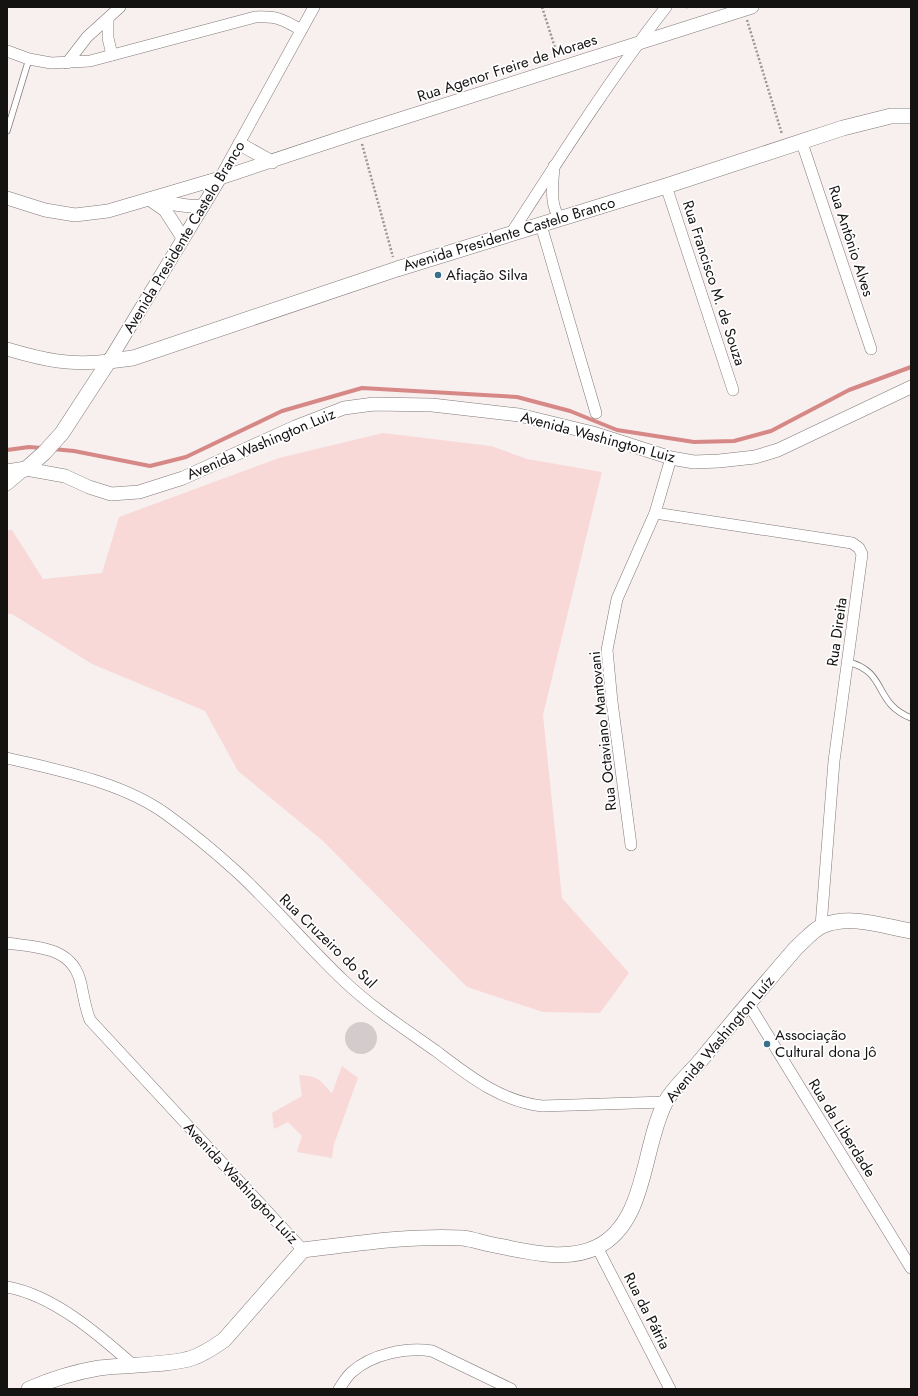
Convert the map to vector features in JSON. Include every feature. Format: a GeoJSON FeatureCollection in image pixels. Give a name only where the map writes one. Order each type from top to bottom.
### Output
{"type":"FeatureCollection","features":[{"type":"Feature","properties":{"kind":"main road","name":"Avenida Presidente Castelo Branco"},"geometry":{"type":"LineString","coordinates":[[109,361],[139,356],[397,269],[512,232],[541,225],[666,186],[802,143],[843,128],[891,116],[911,116]]}},
{"type":"Feature","properties":{"kind":"main road"},"geometry":{"type":"LineString","coordinates":[[7,472],[26,469],[44,453],[62,433],[109,361]]}},
{"type":"Feature","properties":{"kind":"main road","name":"Avenida Washington Luíz"},"geometry":{"type":"LineString","coordinates":[[303,1250],[367,1242],[429,1238],[464,1238],[559,1254],[577,1252],[597,1247],[618,1232],[629,1215],[638,1193],[653,1136],[665,1102],[796,948],[821,926],[841,921],[863,922],[911,931]]}},
{"type":"Feature","properties":{"kind":"main road"},"geometry":{"type":"LineString","coordinates":[[29,1389],[50,1381],[96,1369],[192,1358],[209,1350],[224,1340],[303,1250]]}},
{"type":"Feature","properties":{"kind":"street"},"geometry":{"type":"LineString","coordinates":[[67,63],[86,37],[120,7]]}},
{"type":"Feature","properties":{"kind":"street","name":"Avenida Presidente Castelo Branco"},"geometry":{"type":"LineString","coordinates":[[7,349],[52,362],[89,364],[109,361],[240,144],[314,7]]}},
{"type":"Feature","properties":{"kind":"street"},"geometry":{"type":"LineString","coordinates":[[512,232],[554,166],[639,42],[666,7]]}},
{"type":"Feature","properties":{"kind":"street","name":"Rua Agenor Freire de Moraes"},"geometry":{"type":"LineString","coordinates":[[7,198],[45,210],[75,216],[108,211],[148,201],[748,8]]}},
{"type":"Feature","properties":{"kind":"street"},"geometry":{"type":"LineString","coordinates":[[7,51],[29,59],[51,63],[90,61],[254,17],[271,16],[288,22],[301,30]]}},
{"type":"Feature","properties":{"kind":"street"},"geometry":{"type":"LineString","coordinates":[[108,19],[108,38],[112,55]]}},
{"type":"Feature","properties":{"kind":"street","name":"Rua Antônio Alves"},"geometry":{"type":"LineString","coordinates":[[802,143],[871,349]]}},
{"type":"Feature","properties":{"kind":"street"},"geometry":{"type":"LineString","coordinates":[[240,144],[272,162]]}},
{"type":"Feature","properties":{"kind":"street"},"geometry":{"type":"LineString","coordinates":[[554,166],[553,200],[555,211],[560,219]]}},
{"type":"Feature","properties":{"kind":"street","name":"Rua Francisco M. de Souza"},"geometry":{"type":"LineString","coordinates":[[666,186],[734,390]]}},
{"type":"Feature","properties":{"kind":"street"},"geometry":{"type":"LineString","coordinates":[[148,201],[168,202],[187,207],[203,206]]}},
{"type":"Feature","properties":{"kind":"street"},"geometry":{"type":"LineString","coordinates":[[148,201],[165,210],[183,238]]}},
{"type":"Feature","properties":{"kind":"street"},"geometry":{"type":"LineString","coordinates":[[541,225],[596,413]]}},
{"type":"Feature","properties":{"kind":"street","name":"Avenida Washington Luiz"},"geometry":{"type":"LineString","coordinates":[[26,469],[66,476],[89,487],[111,494],[139,492],[182,478],[295,427],[344,408],[374,404],[432,405],[519,415],[593,434],[671,458],[694,462],[754,457],[778,450],[911,387]]}},
{"type":"Feature","properties":{"kind":"street","name":"Rua Octaviano Mantovani"},"geometry":{"type":"LineString","coordinates":[[631,845],[612,702],[607,650],[617,599],[656,513],[671,458]]}},
{"type":"Feature","properties":{"kind":"street"},"geometry":{"type":"LineString","coordinates":[[7,485],[26,469]]}},
{"type":"Feature","properties":{"kind":"street","name":"Rua Direita"},"geometry":{"type":"LineString","coordinates":[[656,513],[852,543],[859,548],[862,554],[834,761],[821,926]]}},
{"type":"Feature","properties":{"kind":"street","name":"Rua Cruzeiro do Sul"},"geometry":{"type":"LineString","coordinates":[[7,758],[74,775],[131,794],[165,813],[237,872],[344,981],[379,1009],[467,1074],[502,1096],[525,1104],[542,1106],[665,1102]]}},
{"type":"Feature","properties":{"kind":"street","name":"Avenida Washington Luíz"},"geometry":{"type":"LineString","coordinates":[[7,943],[54,951],[67,958],[76,969],[81,984],[83,1000],[90,1020],[303,1250]]}},
{"type":"Feature","properties":{"kind":"street","name":"Rua da Liberdade"},"geometry":{"type":"LineString","coordinates":[[748,1003],[911,1268]]}},
{"type":"Feature","properties":{"kind":"street","name":"Rua da Pátria"},"geometry":{"type":"LineString","coordinates":[[597,1247],[670,1389]]}},
{"type":"Feature","properties":{"kind":"street"},"geometry":{"type":"LineString","coordinates":[[7,1287],[22,1289],[83,1324],[132,1364]]}},
{"type":"Feature","properties":{"kind":"street"},"geometry":{"type":"LineString","coordinates":[[339,1389],[351,1372],[364,1363],[383,1356],[420,1349],[432,1351],[511,1389]]}},
{"type":"Feature","properties":{"kind":"lane"},"geometry":{"type":"LineString","coordinates":[[7,131],[29,59]]}},
{"type":"Feature","properties":{"kind":"lane"},"geometry":{"type":"LineString","coordinates":[[848,662],[868,669],[874,676],[892,707],[911,718]]}},
{"type":"Feature","properties":{"kind":"path"},"geometry":{"type":"LineString","coordinates":[[542,7],[562,68]]}},
{"type":"Feature","properties":{"kind":"path"},"geometry":{"type":"LineString","coordinates":[[748,8],[786,148]]}},
{"type":"Feature","properties":{"kind":"path"},"geometry":{"type":"LineString","coordinates":[[359,132],[397,269]]}},
{"type":"Feature","properties":{"kind":"shaded area"},"geometry":{"type":"Polygon","coordinates":[[[383,433],[491,446],[527,459],[602,472],[543,715],[562,898],[629,973],[600,1013],[543,1012],[467,987],[323,841],[238,771],[205,711],[92,664],[12,614],[7,614],[7,530],[12,530],[43,579],[102,573],[119,517],[279,458],[383,433]]]}},
{"type":"Feature","properties":{"kind":"shaded area"},"geometry":{"type":"Polygon","coordinates":[[[342,1066],[358,1078],[334,1144],[332,1158],[297,1152],[302,1136],[288,1122],[274,1129],[272,1113],[302,1096],[299,1075],[311,1076],[315,1078],[332,1093],[342,1066]]]}},
{"type":"Feature","properties":{"kind":"building"},"geometry":{"type":"Polygon","coordinates":[[[361,1022],[367,1023],[374,1029],[377,1038],[376,1044],[370,1051],[361,1054],[355,1053],[348,1047],[345,1038],[346,1032],[352,1025],[361,1022]]]}},
{"type":"Feature","properties":{"kind":"waterway"},"geometry":{"type":"LineString","coordinates":[[53,449],[74,451],[150,466],[186,457],[282,411],[362,388],[517,397],[570,411],[617,430],[694,442],[734,441],[771,431],[849,390],[911,367]]}},
{"type":"Feature","properties":{"kind":"waterway"},"geometry":{"type":"LineString","coordinates":[[7,450],[29,447],[42,448]]}},
{"type":"Feature","properties":{"kind":"place","name":"Afiação Silva"},"geometry":{"type":"Point","coordinates":[438,275]}},
{"type":"Feature","properties":{"kind":"place","name":"Associação Cultural dona Jô"},"geometry":{"type":"Point","coordinates":[767,1044]}}]}
